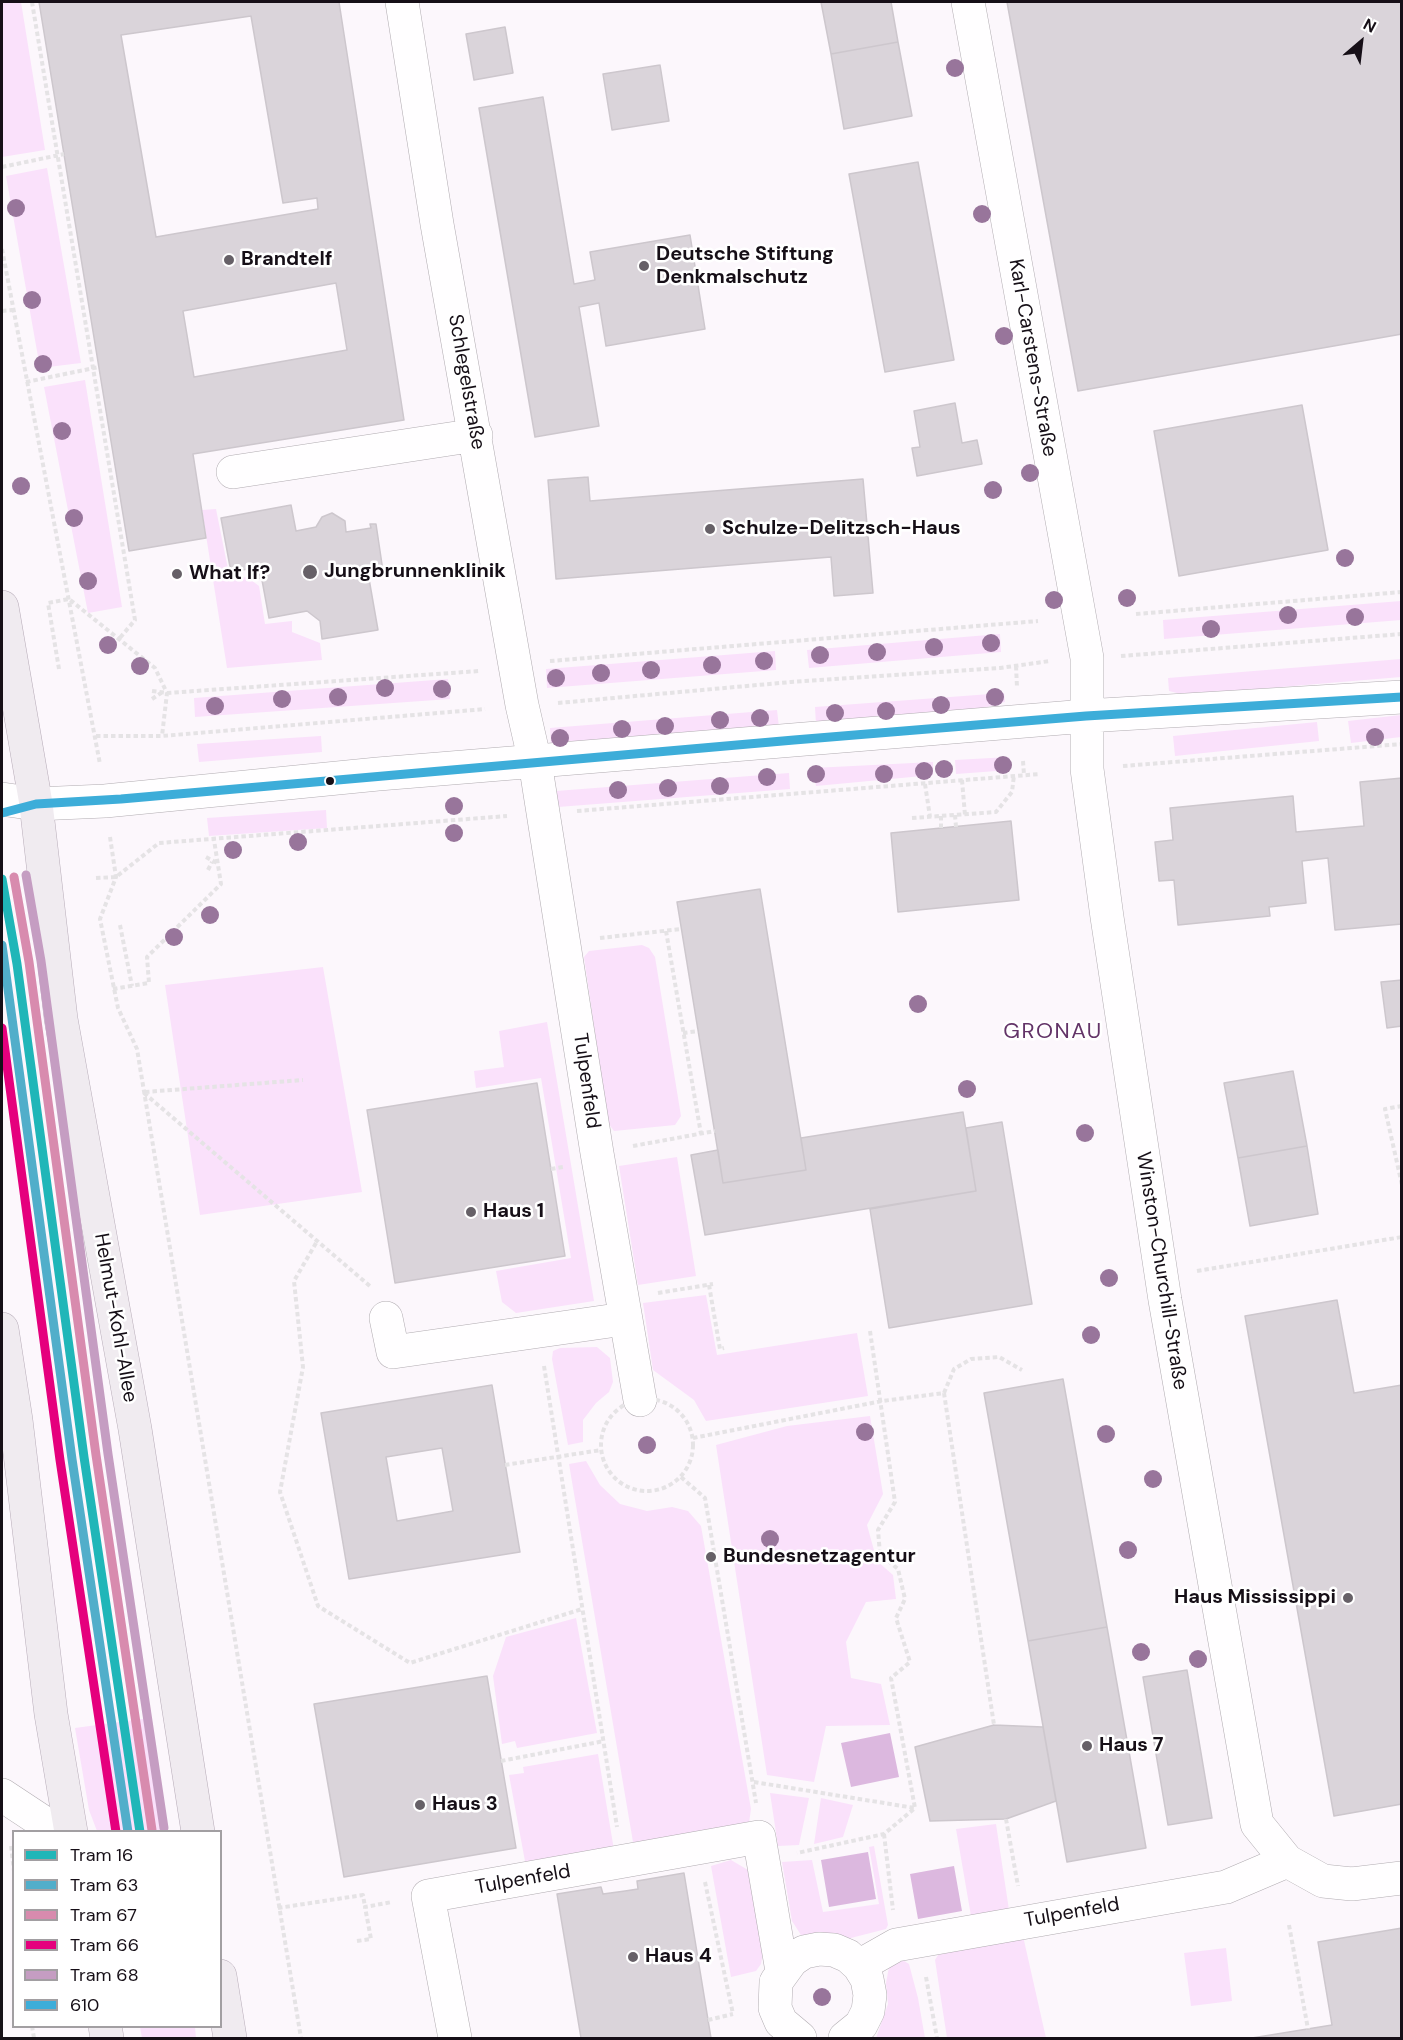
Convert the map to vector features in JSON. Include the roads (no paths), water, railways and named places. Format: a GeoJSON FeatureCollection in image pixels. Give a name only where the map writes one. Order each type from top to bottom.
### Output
{"type":"FeatureCollection","features":[{"type":"Feature","properties":{"kind":"main road","name":"Helmut-Kohl-Allee"},"geometry":{"type":"LineString","coordinates":[[2,607],[36,804],[62,1019],[135,1428],[198,1830]]}},
{"type":"Feature","properties":{"kind":"main road"},"geometry":{"type":"LineString","coordinates":[[2,1329],[9,1432],[71,1830]]}},
{"type":"Feature","properties":{"kind":"main road"},"geometry":{"type":"LineString","coordinates":[[222,1988],[230,2038]]}},
{"type":"Feature","properties":{"kind":"street","name":"Schlegelstraße"},"geometry":{"type":"LineString","coordinates":[[402,2],[437,224],[522,705],[535,762]]}},
{"type":"Feature","properties":{"kind":"street","name":"Karl-Carstens-Straße"},"geometry":{"type":"LineString","coordinates":[[968,2],[1087,658],[1086,716]]}},
{"type":"Feature","properties":{"kind":"street"},"geometry":{"type":"LineString","coordinates":[[233,472],[476,435]]}},
{"type":"Feature","properties":{"kind":"street"},"geometry":{"type":"LineString","coordinates":[[2,813],[36,804],[121,799],[1086,716],[1401,697]]}},
{"type":"Feature","properties":{"kind":"street","name":"Winston-Churchill-Straße"},"geometry":{"type":"LineString","coordinates":[[1086,716],[1087,769],[1161,1276],[1257,1824],[1287,1861]]}},
{"type":"Feature","properties":{"kind":"street","name":"Tulpenfeld"},"geometry":{"type":"LineString","coordinates":[[535,762],[597,1153],[640,1400]]}},
{"type":"Feature","properties":{"kind":"street"},"geometry":{"type":"LineString","coordinates":[[2,799],[36,804]]}},
{"type":"Feature","properties":{"kind":"street"},"geometry":{"type":"LineString","coordinates":[[380,1304],[393,1352],[539,1332],[623,1309]]}},
{"type":"Feature","properties":{"kind":"street"},"geometry":{"type":"LineString","coordinates":[[2,1795],[55,1830]]}},
{"type":"Feature","properties":{"kind":"street","name":"Tulpenfeld"},"geometry":{"type":"LineString","coordinates":[[455,2038],[428,1896],[698,1848],[762,1849],[782,1971]]}},
{"type":"Feature","properties":{"kind":"street"},"geometry":{"type":"LineString","coordinates":[[1287,1861],[1323,1881],[1352,1884],[1401,1878]]}},
{"type":"Feature","properties":{"kind":"street","name":"Tulpenfeld"},"geometry":{"type":"LineString","coordinates":[[859,1966],[908,1943],[1226,1887],[1287,1861]]}},
{"type":"Feature","properties":{"kind":"street"},"geometry":{"type":"LineString","coordinates":[[800,2038],[781,2022],[775,2008],[776,1982],[792,1960],[804,1952],[819,1949],[834,1950],[848,1956],[859,1966],[867,1980],[870,1995],[868,2011],[861,2025],[845,2038]]}},
{"type":"Feature","properties":{"kind":"tram line","name":"68"},"geometry":{"type":"LineString","coordinates":[[26,875],[41,961],[108,1454],[164,1828]]}},
{"type":"Feature","properties":{"kind":"tram line","name":"67"},"geometry":{"type":"LineString","coordinates":[[14,877],[29,962],[96,1455],[152,1830]]}},
{"type":"Feature","properties":{"kind":"tram line","name":"16"},"geometry":{"type":"LineString","coordinates":[[2,879],[17,964],[84,1457],[140,1830]]}},
{"type":"Feature","properties":{"kind":"tram line","name":"63"},"geometry":{"type":"LineString","coordinates":[[2,945],[72,1459],[128,1830]]}},
{"type":"Feature","properties":{"kind":"tram line","name":"66"},"geometry":{"type":"LineString","coordinates":[[2,1028],[60,1460],[116,1830]]}},
{"type":"Feature","properties":{"kind":"place","name":"Brandtelf"},"geometry":{"type":"Point","coordinates":[229,260]}},
{"type":"Feature","properties":{"kind":"place","name":"Deutsche Stiftung Denkmalschutz"},"geometry":{"type":"Point","coordinates":[644,266]}},
{"type":"Feature","properties":{"kind":"place","name":"Schulze-Delitzsch-Haus"},"geometry":{"type":"Point","coordinates":[710,529]}},
{"type":"Feature","properties":{"kind":"place","name":"Jungbrunnenklinik"},"geometry":{"type":"Point","coordinates":[310,572]}},
{"type":"Feature","properties":{"kind":"place","name":"What If?"},"geometry":{"type":"Point","coordinates":[177,574]}},
{"type":"Feature","properties":{"kind":"place","name":"Haus 1"},"geometry":{"type":"Point","coordinates":[471,1212]}},
{"type":"Feature","properties":{"kind":"place","name":"Bundesnetzagentur"},"geometry":{"type":"Point","coordinates":[711,1557]}},
{"type":"Feature","properties":{"kind":"place","name":"Haus Mississippi"},"geometry":{"type":"Point","coordinates":[1348,1598]}},
{"type":"Feature","properties":{"kind":"place","name":"Haus 7"},"geometry":{"type":"Point","coordinates":[1087,1746]}},
{"type":"Feature","properties":{"kind":"place","name":"Haus 3"},"geometry":{"type":"Point","coordinates":[420,1805]}},
{"type":"Feature","properties":{"kind":"place","name":"Haus 4"},"geometry":{"type":"Point","coordinates":[633,1957]}},
{"type":"Feature","properties":{"kind":"district","name":"GRONAU"},"geometry":{"type":"Point","coordinates":[1053,1032]}}]}
